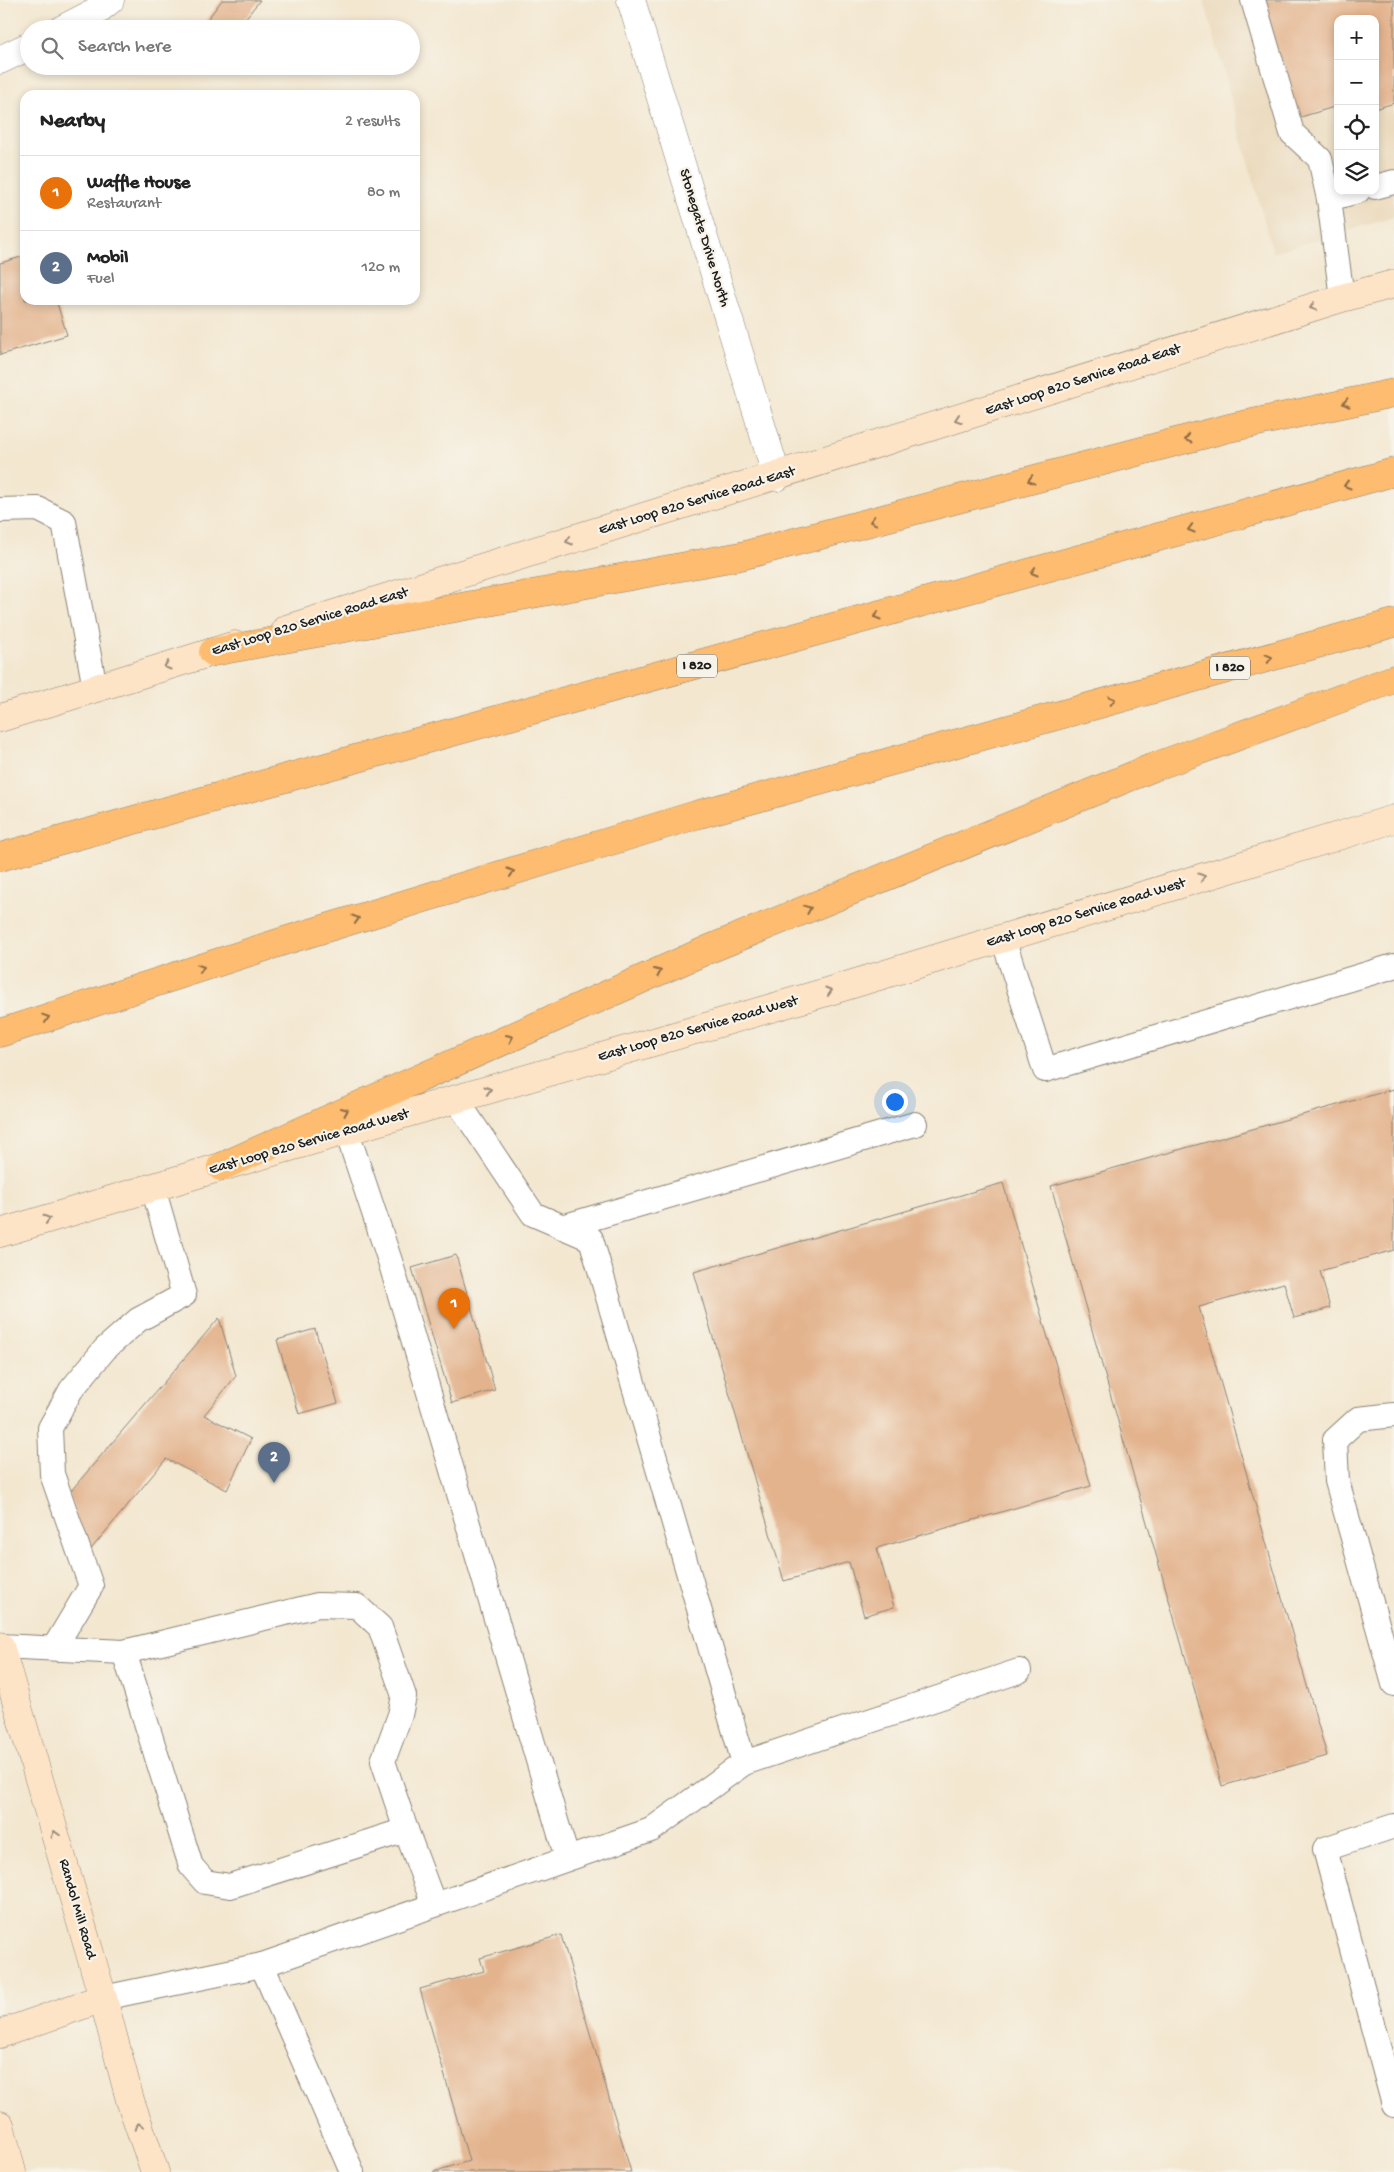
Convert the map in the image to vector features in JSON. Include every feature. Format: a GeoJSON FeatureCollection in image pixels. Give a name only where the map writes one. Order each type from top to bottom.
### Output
{"type":"FeatureCollection","features":[{"type":"Feature","properties":{"kind":"highway"},"geometry":{"type":"LineString","coordinates":[[213,652],[742,556],[1229,428],[1394,393]]}},
{"type":"Feature","properties":{"kind":"highway","name":"I 820"},"geometry":{"type":"LineString","coordinates":[[0,857],[806,636],[1394,472]]}},
{"type":"Feature","properties":{"kind":"highway","name":"I 820"},"geometry":{"type":"LineString","coordinates":[[0,1033],[284,941],[696,815],[1394,624]]}},
{"type":"Feature","properties":{"kind":"highway"},"geometry":{"type":"LineString","coordinates":[[221,1167],[707,950],[1154,767],[1394,679]]}},
{"type":"Feature","properties":{"kind":"main road","name":"East Loop 820 Service Road East"},"geometry":{"type":"LineString","coordinates":[[0,718],[777,477],[1342,298],[1394,284]]}},
{"type":"Feature","properties":{"kind":"main road","name":"East Loop 820 Service Road West"},"geometry":{"type":"LineString","coordinates":[[0,1233],[823,993],[1394,819]]}},
{"type":"Feature","properties":{"kind":"main road","name":"Randol Mill Road"},"geometry":{"type":"LineString","coordinates":[[0,1646],[103,1998],[130,2100],[155,2172]]}},
{"type":"Feature","properties":{"kind":"main road"},"geometry":{"type":"LineString","coordinates":[[0,2034],[103,1998]]}},
{"type":"Feature","properties":{"kind":"main road"},"geometry":{"type":"LineString","coordinates":[[0,2125],[12,2172]]}},
{"type":"Feature","properties":{"kind":"street"},"geometry":{"type":"LineString","coordinates":[[80,20],[94,13],[110,0]]}},
{"type":"Feature","properties":{"kind":"street","name":"Stonegate Drive North"},"geometry":{"type":"LineString","coordinates":[[631,0],[777,477]]}},
{"type":"Feature","properties":{"kind":"street"},"geometry":{"type":"LineString","coordinates":[[0,60],[20,50]]}},
{"type":"Feature","properties":{"kind":"lane"},"geometry":{"type":"LineString","coordinates":[[1253,0],[1292,133],[1320,159],[1329,199],[1342,298]]}},
{"type":"Feature","properties":{"kind":"lane"},"geometry":{"type":"LineString","coordinates":[[1379,186],[1394,182]]}},
{"type":"Feature","properties":{"kind":"lane"},"geometry":{"type":"LineString","coordinates":[[1329,199],[1344,195]]}},
{"type":"Feature","properties":{"kind":"lane"},"geometry":{"type":"LineString","coordinates":[[0,510],[38,509],[64,522],[95,688]]}},
{"type":"Feature","properties":{"kind":"lane"},"geometry":{"type":"LineString","coordinates":[[1003,938],[1045,1070],[1394,966]]}},
{"type":"Feature","properties":{"kind":"lane"},"geometry":{"type":"LineString","coordinates":[[456,1099],[533,1214],[591,1239],[744,1763]]}},
{"type":"Feature","properties":{"kind":"lane"},"geometry":{"type":"LineString","coordinates":[[562,1227],[915,1124]]}},
{"type":"Feature","properties":{"kind":"lane"},"geometry":{"type":"LineString","coordinates":[[347,1132],[390,1261],[567,1858]]}},
{"type":"Feature","properties":{"kind":"lane"},"geometry":{"type":"LineString","coordinates":[[54,1648],[91,1586],[52,1474],[50,1428],[72,1390],[106,1349],[138,1320],[184,1295],[153,1188]]}},
{"type":"Feature","properties":{"kind":"lane"},"geometry":{"type":"LineString","coordinates":[[1394,1415],[1358,1419],[1335,1440],[1337,1481],[1394,1684]]}},
{"type":"Feature","properties":{"kind":"lane"},"geometry":{"type":"LineString","coordinates":[[0,1646],[124,1652],[318,1605],[357,1606],[380,1627],[404,1696],[400,1715],[384,1761],[406,1830],[434,1905]]}},
{"type":"Feature","properties":{"kind":"lane"},"geometry":{"type":"LineString","coordinates":[[124,1652],[191,1866],[205,1882],[230,1886],[406,1830]]}},
{"type":"Feature","properties":{"kind":"lane"},"geometry":{"type":"LineString","coordinates":[[103,1998],[262,1965],[652,1830],[744,1763],[1019,1671]]}},
{"type":"Feature","properties":{"kind":"lane"},"geometry":{"type":"LineString","coordinates":[[1394,1826],[1324,1849],[1394,2105]]}},
{"type":"Feature","properties":{"kind":"lane"},"geometry":{"type":"LineString","coordinates":[[262,1965],[352,2172]]}},
{"type":"Feature","properties":{"kind":"shaded area"},"geometry":{"type":"Polygon","coordinates":[[[1204,0],[1394,0],[1394,217],[1273,253],[1204,0]]]}},
{"type":"Feature","properties":{"kind":"building"},"geometry":{"type":"Polygon","coordinates":[[[222,0],[260,0],[244,20],[207,20],[222,0]]]}},
{"type":"Feature","properties":{"kind":"building"},"geometry":{"type":"Polygon","coordinates":[[[1256,0],[1394,0],[1394,103],[1379,108],[1379,15],[1334,15],[1334,107],[1291,120],[1256,0]]]}},
{"type":"Feature","properties":{"kind":"building"},"geometry":{"type":"Polygon","coordinates":[[[20,257],[20,305],[58,305],[67,335],[0,355],[0,263],[20,257]]]}},
{"type":"Feature","properties":{"kind":"building"},"geometry":{"type":"Polygon","coordinates":[[[1394,1089],[1394,1250],[1320,1271],[1330,1308],[1294,1318],[1284,1283],[1199,1307],[1327,1756],[1222,1786],[1051,1186],[1394,1089]]]}},
{"type":"Feature","properties":{"kind":"building"},"geometry":{"type":"Polygon","coordinates":[[[1003,1183],[1091,1486],[877,1548],[894,1607],[864,1616],[849,1562],[784,1581],[694,1272],[1003,1183]]]}},
{"type":"Feature","properties":{"kind":"building"},"geometry":{"type":"Polygon","coordinates":[[[456,1255],[495,1390],[452,1403],[412,1268],[456,1255]]]}},
{"type":"Feature","properties":{"kind":"building"},"geometry":{"type":"Polygon","coordinates":[[[219,1318],[236,1376],[204,1415],[251,1439],[227,1490],[166,1459],[87,1554],[69,1493],[219,1318]]]}},
{"type":"Feature","properties":{"kind":"building"},"geometry":{"type":"Polygon","coordinates":[[[315,1329],[338,1403],[299,1414],[277,1340],[315,1329]]]}},
{"type":"Feature","properties":{"kind":"building"},"geometry":{"type":"Polygon","coordinates":[[[561,1935],[631,2172],[433,2172],[469,2161],[420,1989],[484,1971],[480,1958],[561,1935]]]}},
{"type":"Feature","properties":{"kind":"place","name":"Waffle House"},"geometry":{"type":"Point","coordinates":[454,1329]}},
{"type":"Feature","properties":{"kind":"place","name":"Mobil"},"geometry":{"type":"Point","coordinates":[274,1483]}}]}
